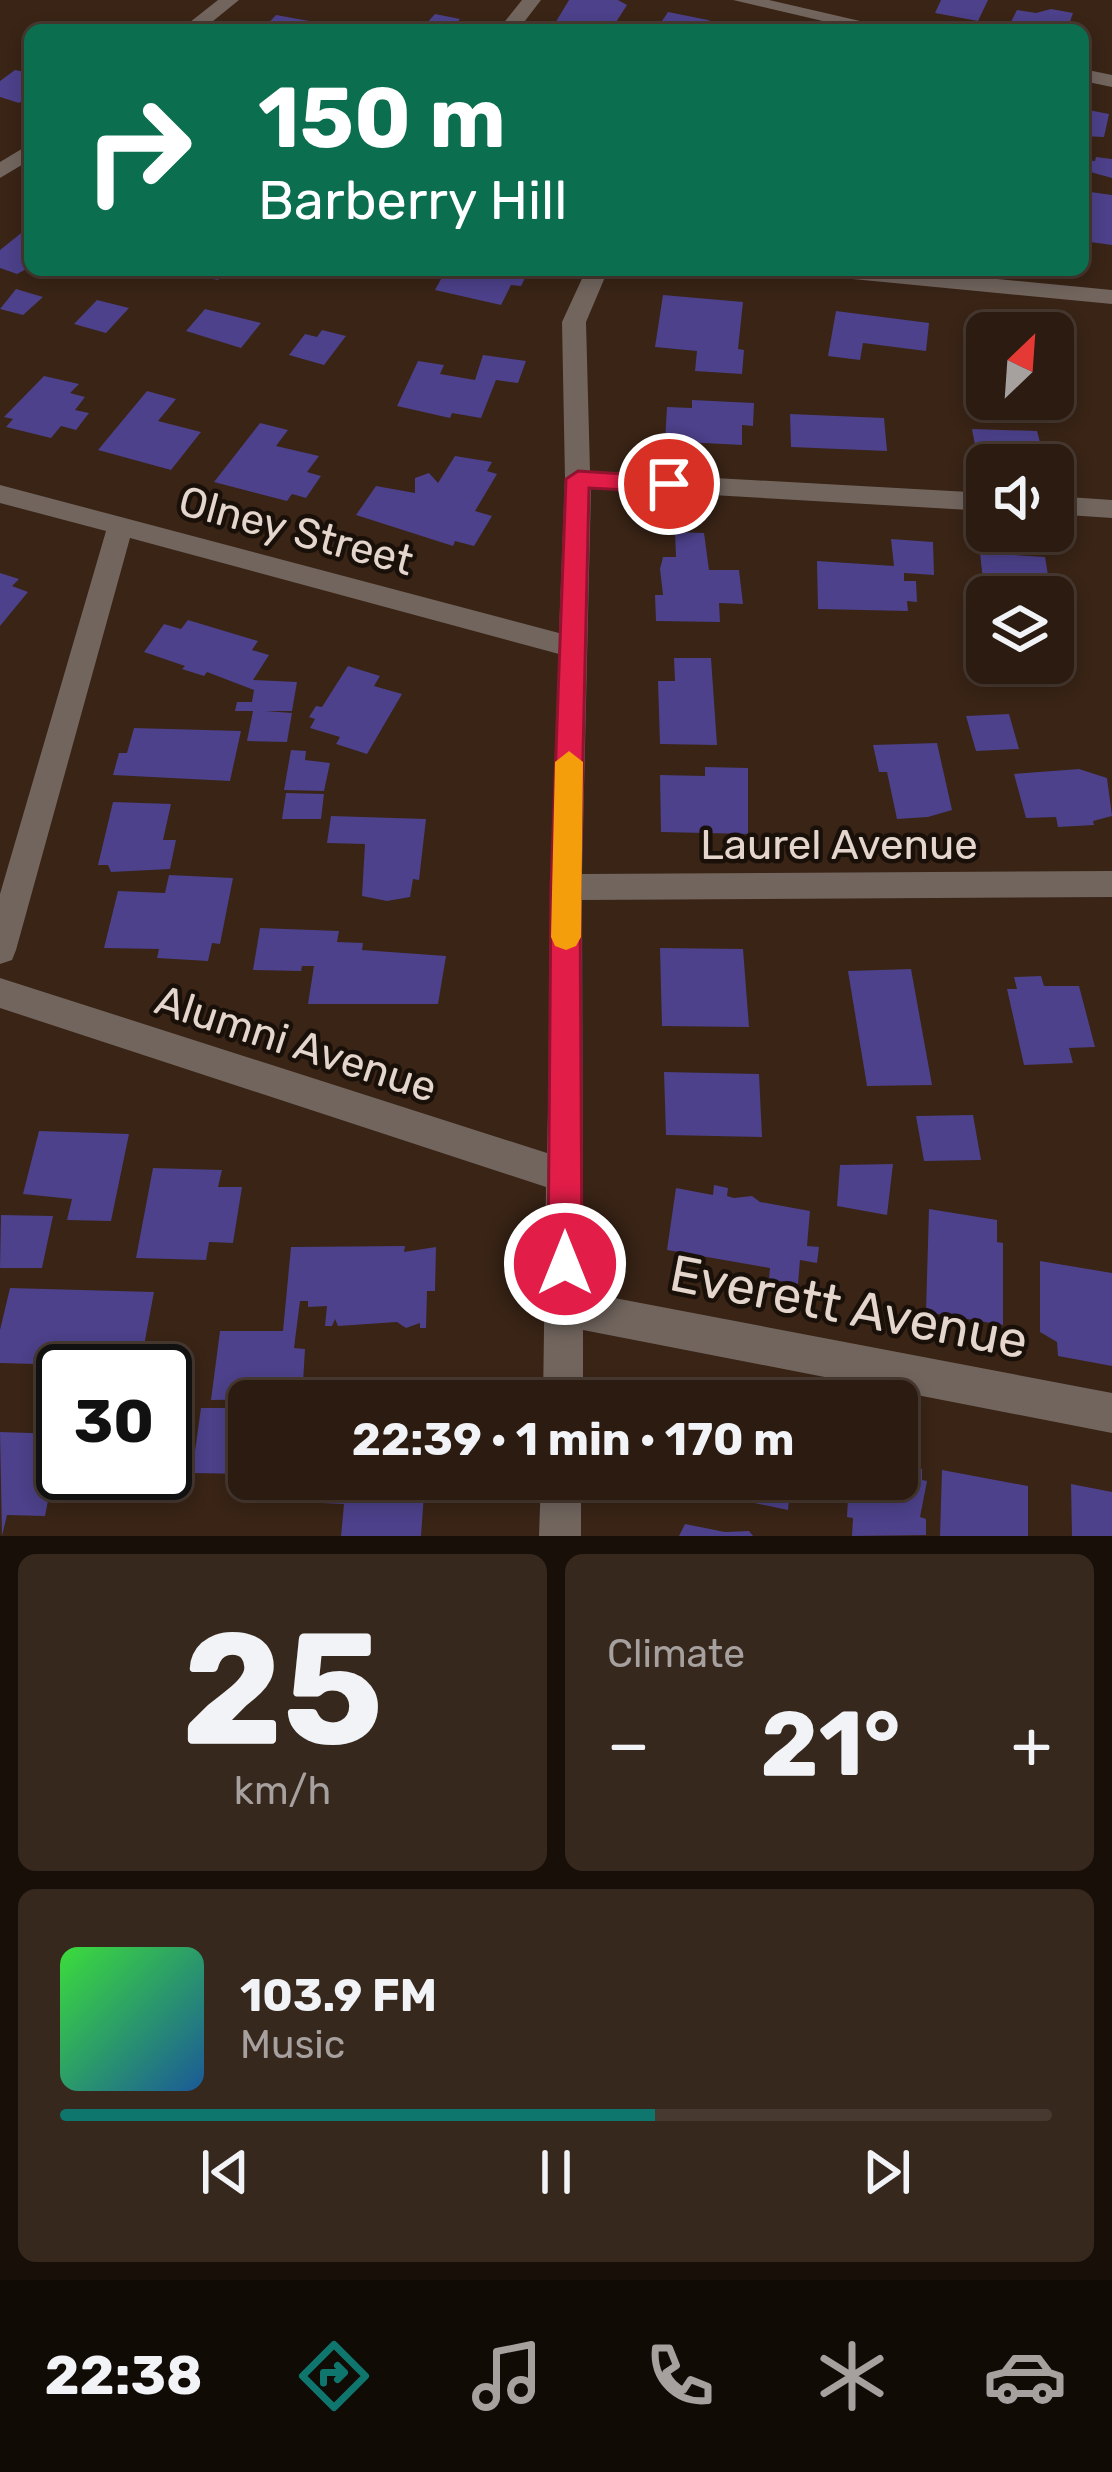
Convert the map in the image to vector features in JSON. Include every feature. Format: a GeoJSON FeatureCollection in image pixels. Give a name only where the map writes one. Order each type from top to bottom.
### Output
{"type":"FeatureCollection","features":[{"type":"Feature","properties":{"kind":"street"},"geometry":{"type":"LineString","coordinates":[[198,24],[230,0]]}},
{"type":"Feature","properties":{"kind":"street"},"geometry":{"type":"LineString","coordinates":[[513,24],[532,0]]}},
{"type":"Feature","properties":{"kind":"street"},"geometry":{"type":"LineString","coordinates":[[742,0],[860,24]]}},
{"type":"Feature","properties":{"kind":"street"},"geometry":{"type":"LineString","coordinates":[[563,1380],[566,887],[578,479],[574,322],[594,276]]}},
{"type":"Feature","properties":{"kind":"street"},"geometry":{"type":"LineString","coordinates":[[894,276],[1112,297]]}},
{"type":"Feature","properties":{"kind":"street"},"geometry":{"type":"LineString","coordinates":[[578,479],[966,501]]}},
{"type":"Feature","properties":{"kind":"street","name":"Olney Street"},"geometry":{"type":"LineString","coordinates":[[0,494],[572,647]]}},
{"type":"Feature","properties":{"kind":"street"},"geometry":{"type":"LineString","coordinates":[[1074,506],[1112,509]]}},
{"type":"Feature","properties":{"kind":"street"},"geometry":{"type":"LineString","coordinates":[[0,950],[120,528]]}},
{"type":"Feature","properties":{"kind":"street","name":"Laurel Avenue"},"geometry":{"type":"LineString","coordinates":[[566,887],[1112,884]]}},
{"type":"Feature","properties":{"kind":"street","name":"Alumni Avenue"},"geometry":{"type":"LineString","coordinates":[[0,993],[565,1176]]}},
{"type":"Feature","properties":{"kind":"street","name":"Everett Avenue"},"geometry":{"type":"LineString","coordinates":[[565,1309],[1112,1413]]}},
{"type":"Feature","properties":{"kind":"street"},"geometry":{"type":"LineString","coordinates":[[560,1536],[561,1500]]}},
{"type":"Feature","properties":{"kind":"building"},"geometry":{"type":"Polygon","coordinates":[[[569,0],[618,0],[627,5],[615,24],[555,24],[569,0]]]}},
{"type":"Feature","properties":{"kind":"building"},"geometry":{"type":"Polygon","coordinates":[[[941,0],[988,0],[978,21],[935,13],[941,0]]]}},
{"type":"Feature","properties":{"kind":"building"},"geometry":{"type":"Polygon","coordinates":[[[1051,9],[1073,13],[1069,24],[1010,24],[1017,10],[1051,9]]]}},
{"type":"Feature","properties":{"kind":"building"},"geometry":{"type":"Polygon","coordinates":[[[668,12],[714,23],[713,24],[660,24],[668,12]]]}},
{"type":"Feature","properties":{"kind":"building"},"geometry":{"type":"Polygon","coordinates":[[[435,14],[460,19],[455,24],[426,24],[435,14]]]}},
{"type":"Feature","properties":{"kind":"building"},"geometry":{"type":"Polygon","coordinates":[[[276,15],[320,23],[319,24],[268,24],[276,15]]]}},
{"type":"Feature","properties":{"kind":"building"},"geometry":{"type":"Polygon","coordinates":[[[15,70],[24,72],[24,99],[19,103],[0,97],[0,81],[15,70]]]}},
{"type":"Feature","properties":{"kind":"building"},"geometry":{"type":"Polygon","coordinates":[[[1089,110],[1109,114],[1104,137],[1089,136],[1089,110]]]}},
{"type":"Feature","properties":{"kind":"building"},"geometry":{"type":"Polygon","coordinates":[[[1096,157],[1112,159],[1112,178],[1089,172],[1089,160],[1096,157]]]}},
{"type":"Feature","properties":{"kind":"building"},"geometry":{"type":"Polygon","coordinates":[[[1089,192],[1112,195],[1112,245],[1089,242],[1089,192]]]}},
{"type":"Feature","properties":{"kind":"building"},"geometry":{"type":"Polygon","coordinates":[[[24,231],[24,270],[17,274],[0,268],[0,250],[24,231]]]}},
{"type":"Feature","properties":{"kind":"building"},"geometry":{"type":"Polygon","coordinates":[[[443,276],[526,276],[521,286],[511,285],[501,305],[435,290],[443,276]]]}},
{"type":"Feature","properties":{"kind":"building"},"geometry":{"type":"Polygon","coordinates":[[[16,289],[43,297],[23,315],[0,309],[16,289]]]}},
{"type":"Feature","properties":{"kind":"building"},"geometry":{"type":"Polygon","coordinates":[[[663,295],[743,302],[738,349],[744,350],[742,374],[695,371],[697,351],[655,347],[663,295]]]}},
{"type":"Feature","properties":{"kind":"building"},"geometry":{"type":"Polygon","coordinates":[[[97,300],[129,308],[106,333],[74,324],[97,300]]]}},
{"type":"Feature","properties":{"kind":"building"},"geometry":{"type":"Polygon","coordinates":[[[205,309],[261,323],[241,348],[186,331],[205,309]]]}},
{"type":"Feature","properties":{"kind":"building"},"geometry":{"type":"Polygon","coordinates":[[[836,311],[929,323],[926,351],[863,343],[860,360],[828,356],[836,311]]]}},
{"type":"Feature","properties":{"kind":"building"},"geometry":{"type":"Polygon","coordinates":[[[322,330],[346,336],[324,365],[289,355],[305,334],[317,337],[322,330]]]}},
{"type":"Feature","properties":{"kind":"building"},"geometry":{"type":"Polygon","coordinates":[[[483,355],[526,361],[518,383],[496,380],[481,418],[452,413],[450,418],[397,406],[418,361],[444,365],[440,374],[475,380],[483,355]]]}},
{"type":"Feature","properties":{"kind":"building"},"geometry":{"type":"Polygon","coordinates":[[[44,376],[79,384],[70,393],[85,397],[75,410],[89,413],[76,430],[61,426],[51,438],[6,427],[13,419],[4,417],[44,376]]]}},
{"type":"Feature","properties":{"kind":"building"},"geometry":{"type":"Polygon","coordinates":[[[147,391],[176,399],[158,421],[201,432],[171,470],[98,450],[147,391]]]}},
{"type":"Feature","properties":{"kind":"building"},"geometry":{"type":"Polygon","coordinates":[[[692,400],[754,403],[753,426],[742,425],[742,445],[665,441],[667,407],[692,408],[692,400]]]}},
{"type":"Feature","properties":{"kind":"building"},"geometry":{"type":"Polygon","coordinates":[[[790,414],[884,418],[887,451],[791,447],[790,414]]]}},
{"type":"Feature","properties":{"kind":"building"},"geometry":{"type":"Polygon","coordinates":[[[260,423],[288,430],[276,446],[319,456],[307,472],[321,476],[306,498],[292,494],[287,501],[214,482],[260,423]]]}},
{"type":"Feature","properties":{"kind":"building"},"geometry":{"type":"Polygon","coordinates":[[[972,429],[1037,431],[1040,444],[975,444],[972,429]]]}},
{"type":"Feature","properties":{"kind":"building"},"geometry":{"type":"Polygon","coordinates":[[[455,456],[492,462],[487,471],[497,474],[475,511],[492,516],[474,546],[455,541],[453,546],[356,515],[376,486],[415,493],[415,478],[429,473],[438,483],[455,456]]]}},
{"type":"Feature","properties":{"kind":"building"},"geometry":{"type":"Polygon","coordinates":[[[675,532],[704,533],[709,570],[739,570],[743,604],[719,603],[720,622],[656,621],[655,595],[663,595],[660,569],[663,557],[676,557],[675,532]]]}},
{"type":"Feature","properties":{"kind":"building"},"geometry":{"type":"Polygon","coordinates":[[[891,539],[933,542],[934,575],[904,573],[904,581],[916,581],[917,602],[907,601],[908,611],[818,609],[817,561],[894,566],[891,539]]]}},
{"type":"Feature","properties":{"kind":"building"},"geometry":{"type":"Polygon","coordinates":[[[980,553],[1045,557],[1048,576],[983,576],[980,553]]]}},
{"type":"Feature","properties":{"kind":"building"},"geometry":{"type":"Polygon","coordinates":[[[0,573],[19,579],[12,586],[28,592],[0,626],[0,573]]]}},
{"type":"Feature","properties":{"kind":"building"},"geometry":{"type":"Polygon","coordinates":[[[188,620],[258,641],[252,650],[269,655],[253,680],[297,682],[292,711],[265,711],[292,713],[287,742],[247,741],[253,711],[235,711],[237,702],[252,702],[254,690],[207,672],[204,676],[182,669],[185,666],[144,652],[164,624],[181,629],[188,620]]]}},
{"type":"Feature","properties":{"kind":"building"},"geometry":{"type":"Polygon","coordinates":[[[674,658],[711,658],[717,745],[660,744],[658,681],[675,681],[674,658]]]}},
{"type":"Feature","properties":{"kind":"building"},"geometry":{"type":"Polygon","coordinates":[[[348,666],[380,676],[374,686],[402,694],[367,754],[336,744],[340,737],[310,728],[315,719],[309,717],[316,706],[322,707],[348,666]]]}},
{"type":"Feature","properties":{"kind":"building"},"geometry":{"type":"Polygon","coordinates":[[[1009,714],[1019,749],[976,751],[966,716],[1009,714]]]}},
{"type":"Feature","properties":{"kind":"building"},"geometry":{"type":"Polygon","coordinates":[[[134,728],[241,731],[230,781],[113,775],[119,753],[127,753],[134,728]]]}},
{"type":"Feature","properties":{"kind":"building"},"geometry":{"type":"Polygon","coordinates":[[[937,743],[952,810],[897,819],[887,772],[879,772],[873,745],[937,743]]]}},
{"type":"Feature","properties":{"kind":"building"},"geometry":{"type":"Polygon","coordinates":[[[291,750],[306,751],[305,760],[330,763],[324,791],[284,790],[291,750]]]}},
{"type":"Feature","properties":{"kind":"building"},"geometry":{"type":"Polygon","coordinates":[[[705,767],[748,768],[748,834],[661,832],[660,775],[705,776],[705,767]]]}},
{"type":"Feature","properties":{"kind":"building"},"geometry":{"type":"Polygon","coordinates":[[[1079,769],[1107,778],[1112,816],[1093,821],[1094,825],[1058,827],[1056,817],[1026,818],[1014,774],[1079,769]]]}},
{"type":"Feature","properties":{"kind":"building"},"geometry":{"type":"Polygon","coordinates":[[[286,793],[324,794],[321,819],[282,819],[286,793]]]}},
{"type":"Feature","properties":{"kind":"building"},"geometry":{"type":"Polygon","coordinates":[[[113,802],[171,804],[163,840],[176,840],[170,869],[111,872],[108,865],[98,865],[113,802]]]}},
{"type":"Feature","properties":{"kind":"building"},"geometry":{"type":"Polygon","coordinates":[[[331,816],[426,819],[419,880],[413,879],[410,897],[387,901],[362,896],[365,844],[327,843],[331,816]]]}},
{"type":"Feature","properties":{"kind":"building"},"geometry":{"type":"Polygon","coordinates":[[[169,875],[233,878],[220,944],[212,943],[208,961],[157,958],[159,949],[104,948],[118,891],[165,893],[169,875]]]}},
{"type":"Feature","properties":{"kind":"building"},"geometry":{"type":"Polygon","coordinates":[[[260,928],[339,931],[337,942],[363,943],[362,950],[446,956],[438,1004],[308,1004],[314,966],[302,966],[301,971],[253,970],[260,928]]]}},
{"type":"Feature","properties":{"kind":"building"},"geometry":{"type":"Polygon","coordinates":[[[660,948],[743,949],[749,1027],[662,1026],[660,948]]]}},
{"type":"Feature","properties":{"kind":"building"},"geometry":{"type":"Polygon","coordinates":[[[911,969],[932,1085],[867,1086],[848,971],[911,969]]]}},
{"type":"Feature","properties":{"kind":"building"},"geometry":{"type":"Polygon","coordinates":[[[1041,976],[1044,986],[1079,986],[1095,1047],[1069,1048],[1073,1063],[1024,1065],[1007,989],[1017,989],[1014,977],[1041,976]]]}},
{"type":"Feature","properties":{"kind":"building"},"geometry":{"type":"Polygon","coordinates":[[[664,1072],[759,1074],[762,1137],[666,1135],[664,1072]]]}},
{"type":"Feature","properties":{"kind":"building"},"geometry":{"type":"Polygon","coordinates":[[[973,1115],[981,1160],[924,1161],[916,1116],[973,1115]]]}},
{"type":"Feature","properties":{"kind":"building"},"geometry":{"type":"Polygon","coordinates":[[[39,1131],[129,1134],[111,1221],[67,1220],[72,1199],[23,1194],[39,1131]]]}},
{"type":"Feature","properties":{"kind":"building"},"geometry":{"type":"Polygon","coordinates":[[[893,1164],[887,1215],[837,1206],[840,1165],[893,1164]]]}},
{"type":"Feature","properties":{"kind":"building"},"geometry":{"type":"Polygon","coordinates":[[[153,1168],[222,1170],[218,1187],[242,1187],[233,1243],[209,1242],[206,1260],[136,1258],[153,1168]]]}},
{"type":"Feature","properties":{"kind":"building"},"geometry":{"type":"Polygon","coordinates":[[[714,1185],[728,1188],[727,1196],[734,1198],[752,1196],[760,1202],[810,1211],[807,1246],[819,1247],[817,1263],[800,1260],[798,1284],[769,1279],[770,1268],[667,1250],[676,1188],[713,1195],[714,1185]]]}},
{"type":"Feature","properties":{"kind":"building"},"geometry":{"type":"Polygon","coordinates":[[[929,1209],[997,1220],[997,1242],[1003,1243],[1003,1325],[926,1312],[929,1209]]]}},
{"type":"Feature","properties":{"kind":"building"},"geometry":{"type":"Polygon","coordinates":[[[1,1215],[53,1216],[42,1268],[0,1268],[1,1215]]]}},
{"type":"Feature","properties":{"kind":"building"},"geometry":{"type":"Polygon","coordinates":[[[405,1246],[404,1252],[436,1247],[435,1291],[427,1291],[426,1328],[420,1328],[420,1323],[406,1328],[397,1322],[338,1326],[335,1319],[332,1326],[325,1326],[327,1306],[308,1307],[308,1301],[300,1301],[294,1348],[305,1349],[303,1380],[228,1380],[228,1400],[211,1400],[220,1331],[283,1331],[291,1247],[405,1246]]]}},
{"type":"Feature","properties":{"kind":"building"},"geometry":{"type":"Polygon","coordinates":[[[1040,1261],[1112,1273],[1112,1366],[1058,1356],[1057,1342],[1040,1332],[1040,1261]]]}},
{"type":"Feature","properties":{"kind":"building"},"geometry":{"type":"Polygon","coordinates":[[[10,1288],[154,1292],[144,1344],[36,1344],[36,1364],[0,1363],[0,1330],[10,1288]]]}},
{"type":"Feature","properties":{"kind":"building"},"geometry":{"type":"Polygon","coordinates":[[[201,1408],[228,1408],[228,1474],[192,1473],[201,1408]]]}},
{"type":"Feature","properties":{"kind":"building"},"geometry":{"type":"Polygon","coordinates":[[[0,1432],[36,1433],[36,1500],[48,1500],[45,1516],[7,1515],[2,1536],[0,1432]]]}},
{"type":"Feature","properties":{"kind":"building"},"geometry":{"type":"Polygon","coordinates":[[[918,1468],[922,1469],[922,1480],[927,1481],[920,1517],[926,1519],[926,1535],[852,1536],[853,1518],[847,1517],[848,1500],[918,1500],[918,1468]]]}},
{"type":"Feature","properties":{"kind":"building"},"geometry":{"type":"Polygon","coordinates":[[[942,1470],[1028,1486],[1028,1536],[940,1536],[942,1470]]]}},
{"type":"Feature","properties":{"kind":"building"},"geometry":{"type":"Polygon","coordinates":[[[1071,1484],[1112,1492],[1112,1536],[1072,1536],[1071,1484]]]}},
{"type":"Feature","properties":{"kind":"building"},"geometry":{"type":"Polygon","coordinates":[[[424,1500],[421,1536],[341,1536],[344,1504],[321,1503],[424,1500]]]}},
{"type":"Feature","properties":{"kind":"building"},"geometry":{"type":"Polygon","coordinates":[[[740,1500],[789,1500],[788,1510],[740,1500]]]}},
{"type":"Feature","properties":{"kind":"building"},"geometry":{"type":"Polygon","coordinates":[[[685,1524],[725,1532],[749,1531],[753,1536],[679,1536],[685,1524]]]}},
{"type":"Feature","properties":{"kind":"slow traffic"},"geometry":{"type":"LineString","coordinates":[[566,937],[569,762]]}},
{"type":"Feature","properties":{"kind":"route"},"geometry":{"type":"LineString","coordinates":[[565,1264],[566,887],[578,479],[669,484]]}}]}
